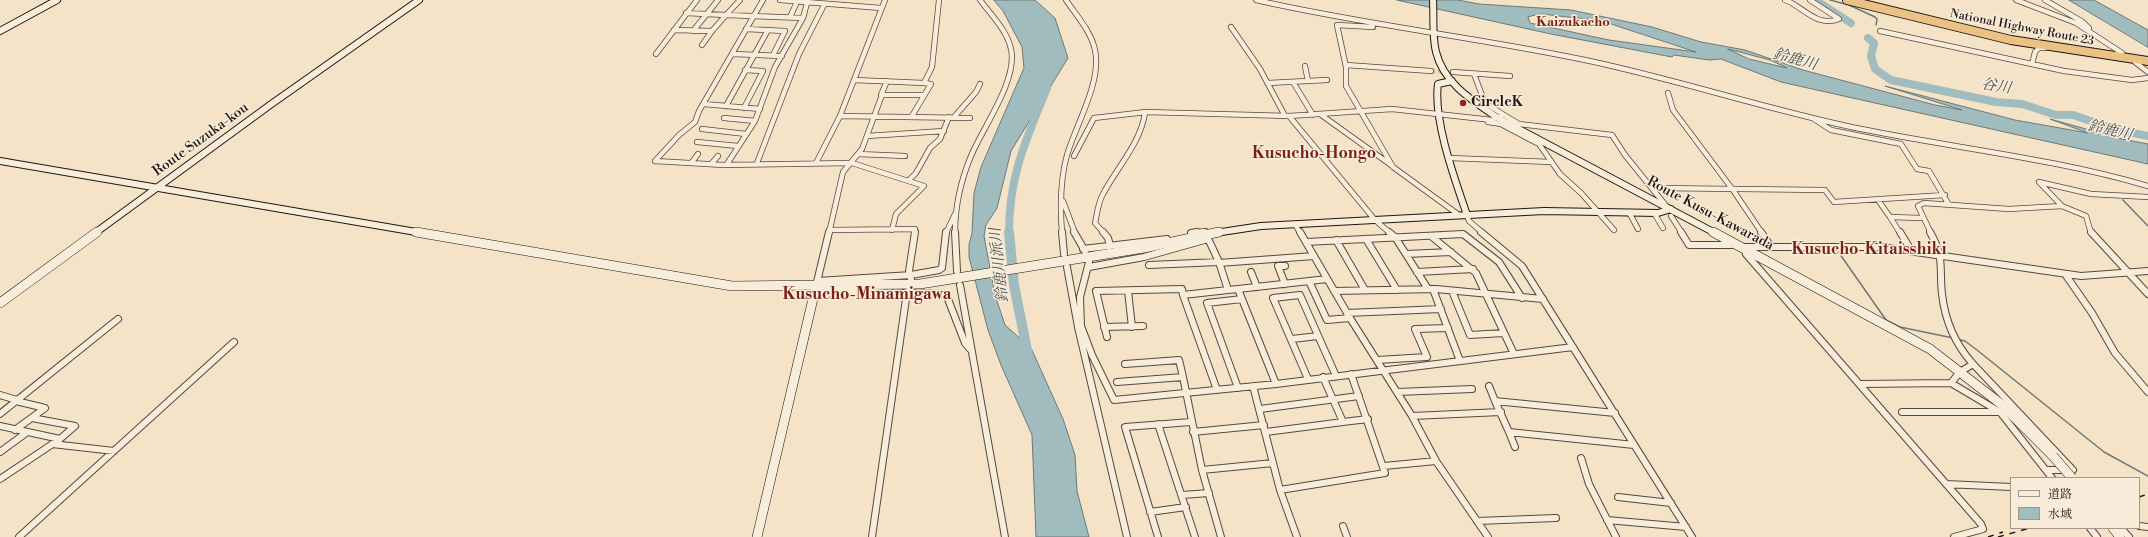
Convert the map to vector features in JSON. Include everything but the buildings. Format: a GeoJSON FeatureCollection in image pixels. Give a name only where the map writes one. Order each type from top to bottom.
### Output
{"type":"FeatureCollection","features":[{"type":"Feature","properties":{"kind":"highway","name":"National Highway Route 23"},"geometry":{"type":"LineString","coordinates":[[1847,0],[2010,40],[2144,60]]}},
{"type":"Feature","properties":{"kind":"highway","name":"National Highway Route 23"},"geometry":{"type":"LineString","coordinates":[[1855,0],[2007,37],[2144,60]]}},
{"type":"Feature","properties":{"kind":"street"},"geometry":{"type":"LineString","coordinates":[[0,31],[57,0]]}},
{"type":"Feature","properties":{"kind":"street","name":"Route Suzuka-kou"},"geometry":{"type":"LineString","coordinates":[[0,303],[419,0]]}},
{"type":"Feature","properties":{"kind":"street"},"geometry":{"type":"LineString","coordinates":[[656,54],[697,0]]}},
{"type":"Feature","properties":{"kind":"street"},"geometry":{"type":"LineString","coordinates":[[693,30],[718,0]]}},
{"type":"Feature","properties":{"kind":"street"},"geometry":{"type":"LineString","coordinates":[[702,45],[712,31],[740,0]]}},
{"type":"Feature","properties":{"kind":"street"},"geometry":{"type":"LineString","coordinates":[[764,0],[698,113],[695,122],[679,135],[655,161],[727,164],[850,163],[909,180],[908,181],[924,186],[896,214],[893,220],[892,230]]}},
{"type":"Feature","properties":{"kind":"street"},"geometry":{"type":"LineString","coordinates":[[780,0],[825,5],[881,8]]}},
{"type":"Feature","properties":{"kind":"street"},"geometry":{"type":"LineString","coordinates":[[757,163],[799,54],[828,0]]}},
{"type":"Feature","properties":{"kind":"street"},"geometry":{"type":"LineString","coordinates":[[816,163],[840,116],[885,0]]}},
{"type":"Feature","properties":{"kind":"street"},"geometry":{"type":"LineString","coordinates":[[924,83],[932,66],[939,0]]}},
{"type":"Feature","properties":{"kind":"street"},"geometry":{"type":"LineString","coordinates":[[980,0],[1008,37],[1012,54],[1011,68],[968,162],[955,214],[958,278],[1005,537]]}},
{"type":"Feature","properties":{"kind":"street"},"geometry":{"type":"LineString","coordinates":[[1066,0],[1090,36],[1096,51],[1096,58],[1091,84],[1068,154],[1062,180],[1061,231],[1079,326],[1122,522],[1127,537]]}},
{"type":"Feature","properties":{"kind":"street"},"geometry":{"type":"LineString","coordinates":[[1256,0],[1308,12],[1520,48],[1622,68],[1858,128],[2077,167],[2148,186]]}},
{"type":"Feature","properties":{"kind":"street","name":"Route Kusu-Kawarada"},"geometry":{"type":"LineString","coordinates":[[1433,0],[1436,52],[1439,62],[1452,81],[1467,97],[1536,140],[1732,244],[1743,247],[1898,330],[1930,349],[2002,404],[2053,456],[2071,477]]}},
{"type":"Feature","properties":{"kind":"street"},"geometry":{"type":"LineString","coordinates":[[1788,0],[1809,16],[1832,21],[1839,19],[1810,0]]}},
{"type":"Feature","properties":{"kind":"street"},"geometry":{"type":"LineString","coordinates":[[2016,0],[2064,18],[2100,37]]}},
{"type":"Feature","properties":{"kind":"street"},"geometry":{"type":"LineString","coordinates":[[2045,0],[2083,22],[2122,53]]}},
{"type":"Feature","properties":{"kind":"street"},"geometry":{"type":"LineString","coordinates":[[790,18],[797,2]]}},
{"type":"Feature","properties":{"kind":"street"},"geometry":{"type":"LineString","coordinates":[[727,164],[755,121],[767,84],[802,18],[807,2]]}},
{"type":"Feature","properties":{"kind":"street"},"geometry":{"type":"LineString","coordinates":[[686,13],[802,18]]}},
{"type":"Feature","properties":{"kind":"street"},"geometry":{"type":"LineString","coordinates":[[1393,167],[1346,86],[1346,65],[1338,24],[1403,28]]}},
{"type":"Feature","properties":{"kind":"street"},"geometry":{"type":"LineString","coordinates":[[1231,27],[1268,83],[1287,116],[1375,220],[1395,237],[1417,272],[1431,289],[1441,309],[1460,361]]}},
{"type":"Feature","properties":{"kind":"street"},"geometry":{"type":"LineString","coordinates":[[746,29],[785,31],[773,55]]}},
{"type":"Feature","properties":{"kind":"street"},"geometry":{"type":"LineString","coordinates":[[674,30],[712,31]]}},
{"type":"Feature","properties":{"kind":"street"},"geometry":{"type":"LineString","coordinates":[[726,106],[768,30]]}},
{"type":"Feature","properties":{"kind":"street"},"geometry":{"type":"LineString","coordinates":[[1880,31],[2032,64],[2114,79],[2137,81],[2148,78]]}},
{"type":"Feature","properties":{"kind":"street"},"geometry":{"type":"LineString","coordinates":[[2010,40],[2029,45],[2035,52]]}},
{"type":"Feature","properties":{"kind":"street"},"geometry":{"type":"LineString","coordinates":[[2032,64],[2035,52],[2042,48],[2110,56]]}},
{"type":"Feature","properties":{"kind":"street"},"geometry":{"type":"LineString","coordinates":[[733,54],[782,56]]}},
{"type":"Feature","properties":{"kind":"street"},"geometry":{"type":"LineString","coordinates":[[2144,60],[2148,72]]}},
{"type":"Feature","properties":{"kind":"street"},"geometry":{"type":"LineString","coordinates":[[1346,65],[1431,71]]}},
{"type":"Feature","properties":{"kind":"street"},"geometry":{"type":"LineString","coordinates":[[1305,66],[1308,81]]}},
{"type":"Feature","properties":{"kind":"street"},"geometry":{"type":"LineString","coordinates":[[744,108],[763,71],[745,70]]}},
{"type":"Feature","properties":{"kind":"street"},"geometry":{"type":"LineString","coordinates":[[1452,72],[1510,76]]}},
{"type":"Feature","properties":{"kind":"street"},"geometry":{"type":"LineString","coordinates":[[1474,74],[1485,104],[1501,117],[1519,124],[1612,135],[1625,155],[1670,211],[1689,245],[1732,244],[1750,256],[1981,524],[1983,529],[1954,537]]}},
{"type":"Feature","properties":{"kind":"street"},"geometry":{"type":"LineString","coordinates":[[854,80],[931,84],[912,116]]}},
{"type":"Feature","properties":{"kind":"street"},"geometry":{"type":"LineString","coordinates":[[1268,83],[1327,80]]}},
{"type":"Feature","properties":{"kind":"street"},"geometry":{"type":"LineString","coordinates":[[757,537],[843,172],[862,149],[887,81]]}},
{"type":"Feature","properties":{"kind":"street"},"geometry":{"type":"LineString","coordinates":[[1452,81],[1438,84],[1436,88],[1438,115],[1450,158],[1463,215]]}},
{"type":"Feature","properties":{"kind":"street"},"geometry":{"type":"LineString","coordinates":[[1293,82],[1313,115]]}},
{"type":"Feature","properties":{"kind":"street"},"geometry":{"type":"LineString","coordinates":[[909,180],[916,173],[926,152],[938,141],[952,117],[976,92],[980,84]]}},
{"type":"Feature","properties":{"kind":"street"},"geometry":{"type":"LineString","coordinates":[[1668,93],[1673,110],[1733,190],[1771,247]]}},
{"type":"Feature","properties":{"kind":"street"},"geometry":{"type":"LineString","coordinates":[[882,94],[924,95]]}},
{"type":"Feature","properties":{"kind":"street"},"geometry":{"type":"LineString","coordinates":[[704,104],[760,109]]}},
{"type":"Feature","properties":{"kind":"street"},"geometry":{"type":"LineString","coordinates":[[1074,156],[1094,118],[1145,113],[1287,116],[1398,110],[1484,119],[1501,117]]}},
{"type":"Feature","properties":{"kind":"street"},"geometry":{"type":"LineString","coordinates":[[1110,246],[1108,238],[1095,223],[1100,203],[1113,176],[1124,163],[1145,113]]}},
{"type":"Feature","properties":{"kind":"street"},"geometry":{"type":"LineString","coordinates":[[1320,114],[1463,215],[1479,230],[1519,262],[1692,537]]}},
{"type":"Feature","properties":{"kind":"street"},"geometry":{"type":"LineString","coordinates":[[840,116],[970,118]]}},
{"type":"Feature","properties":{"kind":"street"},"geometry":{"type":"LineString","coordinates":[[724,118],[755,121]]}},
{"type":"Feature","properties":{"kind":"street"},"geometry":{"type":"LineString","coordinates":[[1814,118],[1815,121],[1831,130],[1901,144],[1917,169],[1929,171],[1949,205]]}},
{"type":"Feature","properties":{"kind":"street"},"geometry":{"type":"LineString","coordinates":[[1484,119],[1484,122],[1501,124],[1536,140],[1560,174],[1581,193],[1614,230]]}},
{"type":"Feature","properties":{"kind":"street"},"geometry":{"type":"LineString","coordinates":[[702,129],[746,134]]}},
{"type":"Feature","properties":{"kind":"street"},"geometry":{"type":"LineString","coordinates":[[867,136],[944,131]]}},
{"type":"Feature","properties":{"kind":"street"},"geometry":{"type":"LineString","coordinates":[[697,142],[738,146]]}},
{"type":"Feature","properties":{"kind":"street"},"geometry":{"type":"LineString","coordinates":[[692,162],[698,154]]}},
{"type":"Feature","properties":{"kind":"street"},"geometry":{"type":"LineString","coordinates":[[858,154],[905,156]]}},
{"type":"Feature","properties":{"kind":"street"},"geometry":{"type":"LineString","coordinates":[[712,163],[718,156]]}},
{"type":"Feature","properties":{"kind":"street"},"geometry":{"type":"LineString","coordinates":[[1450,158],[1551,162]]}},
{"type":"Feature","properties":{"kind":"street"},"geometry":{"type":"LineString","coordinates":[[0,161],[732,286],[920,284],[1207,237]]}},
{"type":"Feature","properties":{"kind":"street"},"geometry":{"type":"LineString","coordinates":[[2148,197],[2092,194],[2039,182],[2062,206],[2086,216],[2088,227],[2092,234],[2148,294]]}},
{"type":"Feature","properties":{"kind":"street"},"geometry":{"type":"LineString","coordinates":[[1653,188],[1825,190],[1834,202],[1945,196]]}},
{"type":"Feature","properties":{"kind":"street"},"geometry":{"type":"LineString","coordinates":[[1062,195],[1071,226],[1085,251],[1164,239],[1204,230],[1219,263],[1228,290]]}},
{"type":"Feature","properties":{"kind":"street"},"geometry":{"type":"LineString","coordinates":[[1918,197],[1924,203]]}},
{"type":"Feature","properties":{"kind":"street"},"geometry":{"type":"LineString","coordinates":[[1878,200],[1911,250]]}},
{"type":"Feature","properties":{"kind":"street"},"geometry":{"type":"LineString","coordinates":[[1921,218],[1918,206],[1924,203],[2009,209],[2062,206]]}},
{"type":"Feature","properties":{"kind":"street"},"geometry":{"type":"LineString","coordinates":[[1573,347],[1276,384],[1114,400],[1079,326],[1080,297],[1089,265],[1144,257],[1234,229],[1295,224],[1544,211],[1654,213],[1670,211]]}},
{"type":"Feature","properties":{"kind":"street"},"geometry":{"type":"LineString","coordinates":[[1629,212],[1638,229]]}},
{"type":"Feature","properties":{"kind":"street"},"geometry":{"type":"LineString","coordinates":[[1654,213],[1664,228]]}},
{"type":"Feature","properties":{"kind":"street"},"geometry":{"type":"LineString","coordinates":[[817,286],[911,278],[937,271],[942,268],[943,246],[950,218],[955,214]]}},
{"type":"Feature","properties":{"kind":"street"},"geometry":{"type":"LineString","coordinates":[[1890,217],[1921,218],[1926,222],[1941,255],[1943,300],[1955,338],[1972,364],[1981,371],[2073,470],[2046,470]]}},
{"type":"Feature","properties":{"kind":"street"},"geometry":{"type":"LineString","coordinates":[[1295,224],[1348,315],[1412,416],[1436,462],[1488,537]]}},
{"type":"Feature","properties":{"kind":"street"},"geometry":{"type":"LineString","coordinates":[[829,230],[915,230],[909,271],[911,278]]}},
{"type":"Feature","properties":{"kind":"street"},"geometry":{"type":"LineString","coordinates":[[1306,242],[1463,234],[1499,262],[1522,298]]}},
{"type":"Feature","properties":{"kind":"street"},"geometry":{"type":"LineString","coordinates":[[1431,236],[1473,269],[1514,354]]}},
{"type":"Feature","properties":{"kind":"street"},"geometry":{"type":"LineString","coordinates":[[1366,239],[1397,290]]}},
{"type":"Feature","properties":{"kind":"street"},"geometry":{"type":"LineString","coordinates":[[1336,240],[1365,290]]}},
{"type":"Feature","properties":{"kind":"street"},"geometry":{"type":"LineString","coordinates":[[1743,247],[1881,247],[1911,250],[2082,276],[2148,271]]}},
{"type":"Feature","properties":{"kind":"street"},"geometry":{"type":"LineString","coordinates":[[1406,254],[1451,252]]}},
{"type":"Feature","properties":{"kind":"street"},"geometry":{"type":"LineString","coordinates":[[1149,265],[1219,263],[1314,256]]}},
{"type":"Feature","properties":{"kind":"street"},"geometry":{"type":"LineString","coordinates":[[1285,266],[1278,266],[1285,284]]}},
{"type":"Feature","properties":{"kind":"street"},"geometry":{"type":"LineString","coordinates":[[1417,272],[1473,269]]}},
{"type":"Feature","properties":{"kind":"street"},"geometry":{"type":"LineString","coordinates":[[1251,272],[1257,287]]}},
{"type":"Feature","properties":{"kind":"street"},"geometry":{"type":"LineString","coordinates":[[2064,274],[2092,312],[2115,353],[2148,392]]}},
{"type":"Feature","properties":{"kind":"street"},"geometry":{"type":"LineString","coordinates":[[1183,295],[1327,279]]}},
{"type":"Feature","properties":{"kind":"street"},"geometry":{"type":"LineString","coordinates":[[1309,281],[1327,320],[1348,315],[1441,309]]}},
{"type":"Feature","properties":{"kind":"street"},"geometry":{"type":"LineString","coordinates":[[817,286],[940,292],[946,294],[965,344],[971,351]]}},
{"type":"Feature","properties":{"kind":"street"},"geometry":{"type":"LineString","coordinates":[[1107,337],[1096,291],[1182,289],[1217,390]]}},
{"type":"Feature","properties":{"kind":"street"},"geometry":{"type":"LineString","coordinates":[[1238,289],[1276,384]]}},
{"type":"Feature","properties":{"kind":"street"},"geometry":{"type":"LineString","coordinates":[[1334,291],[1431,289],[1543,299]]}},
{"type":"Feature","properties":{"kind":"street"},"geometry":{"type":"LineString","coordinates":[[872,537],[906,300],[909,291]]}},
{"type":"Feature","properties":{"kind":"street"},"geometry":{"type":"LineString","coordinates":[[1128,291],[1132,327]]}},
{"type":"Feature","properties":{"kind":"street"},"geometry":{"type":"LineString","coordinates":[[1452,291],[1470,335],[1504,333]]}},
{"type":"Feature","properties":{"kind":"street"},"geometry":{"type":"LineString","coordinates":[[1308,379],[1273,298],[1300,295],[1336,376]]}},
{"type":"Feature","properties":{"kind":"street"},"geometry":{"type":"LineString","coordinates":[[1238,388],[1207,303],[1242,299]]}},
{"type":"Feature","properties":{"kind":"street"},"geometry":{"type":"LineString","coordinates":[[0,414],[118,319]]}},
{"type":"Feature","properties":{"kind":"street"},"geometry":{"type":"LineString","coordinates":[[1104,327],[1143,326]]}},
{"type":"Feature","properties":{"kind":"street"},"geometry":{"type":"LineString","coordinates":[[1377,360],[1427,357],[1415,329],[1448,328]]}},
{"type":"Feature","properties":{"kind":"street"},"geometry":{"type":"LineString","coordinates":[[1292,339],[1318,336]]}},
{"type":"Feature","properties":{"kind":"street"},"geometry":{"type":"LineString","coordinates":[[19,537],[234,342]]}},
{"type":"Feature","properties":{"kind":"street"},"geometry":{"type":"LineString","coordinates":[[1125,364],[1179,360],[1202,470],[1221,537]]}},
{"type":"Feature","properties":{"kind":"street"},"geometry":{"type":"LineString","coordinates":[[1951,383],[1960,372],[1972,364]]}},
{"type":"Feature","properties":{"kind":"street"},"geometry":{"type":"LineString","coordinates":[[1280,490],[1385,472],[1368,419],[1351,374]]}},
{"type":"Feature","properties":{"kind":"street"},"geometry":{"type":"LineString","coordinates":[[1117,382],[1183,377]]}},
{"type":"Feature","properties":{"kind":"street"},"geometry":{"type":"LineString","coordinates":[[1323,377],[1343,422]]}},
{"type":"Feature","properties":{"kind":"street"},"geometry":{"type":"LineString","coordinates":[[1860,384],[1951,383],[2000,412],[2051,477]]}},
{"type":"Feature","properties":{"kind":"street"},"geometry":{"type":"LineString","coordinates":[[1254,386],[1280,490],[1296,537]]}},
{"type":"Feature","properties":{"kind":"street"},"geometry":{"type":"LineString","coordinates":[[1489,386],[1515,447]]}},
{"type":"Feature","properties":{"kind":"street"},"geometry":{"type":"LineString","coordinates":[[1397,392],[1472,389]]}},
{"type":"Feature","properties":{"kind":"street"},"geometry":{"type":"LineString","coordinates":[[0,395],[45,408],[15,430]]}},
{"type":"Feature","properties":{"kind":"street"},"geometry":{"type":"LineString","coordinates":[[1260,409],[1359,396]]}},
{"type":"Feature","properties":{"kind":"street"},"geometry":{"type":"LineString","coordinates":[[1495,400],[1615,413]]}},
{"type":"Feature","properties":{"kind":"street"},"geometry":{"type":"LineString","coordinates":[[1412,416],[1501,412]]}},
{"type":"Feature","properties":{"kind":"street"},"geometry":{"type":"LineString","coordinates":[[1902,412],[2000,412]]}},
{"type":"Feature","properties":{"kind":"street"},"geometry":{"type":"LineString","coordinates":[[2,476],[60,439],[75,425],[32,418]]}},
{"type":"Feature","properties":{"kind":"street"},"geometry":{"type":"LineString","coordinates":[[1193,432],[1265,429],[1368,419]]}},
{"type":"Feature","properties":{"kind":"street"},"geometry":{"type":"LineString","coordinates":[[1158,537],[1125,427],[1191,422]]}},
{"type":"Feature","properties":{"kind":"street"},"geometry":{"type":"LineString","coordinates":[[1158,424],[1186,507],[1194,537]]}},
{"type":"Feature","properties":{"kind":"street"},"geometry":{"type":"LineString","coordinates":[[0,426],[26,433],[60,439]]}},
{"type":"Feature","properties":{"kind":"street"},"geometry":{"type":"LineString","coordinates":[[1509,432],[1634,445]]}},
{"type":"Feature","properties":{"kind":"street"},"geometry":{"type":"LineString","coordinates":[[0,452],[26,433]]}},
{"type":"Feature","properties":{"kind":"street"},"geometry":{"type":"LineString","coordinates":[[52,444],[114,451]]}},
{"type":"Feature","properties":{"kind":"street"},"geometry":{"type":"LineString","coordinates":[[1581,458],[1589,484],[1616,537]]}},
{"type":"Feature","properties":{"kind":"street"},"geometry":{"type":"LineString","coordinates":[[1384,466],[1436,462]]}},
{"type":"Feature","properties":{"kind":"street"},"geometry":{"type":"LineString","coordinates":[[1202,470],[1273,463]]}},
{"type":"Feature","properties":{"kind":"street"},"geometry":{"type":"LineString","coordinates":[[1946,484],[2010,487]]}},
{"type":"Feature","properties":{"kind":"street"},"geometry":{"type":"LineString","coordinates":[[1182,496],[1209,493]]}},
{"type":"Feature","properties":{"kind":"street"},"geometry":{"type":"LineString","coordinates":[[1618,498],[1671,503]]}},
{"type":"Feature","properties":{"kind":"street"},"geometry":{"type":"LineString","coordinates":[[1150,512],[1186,507]]}},
{"type":"Feature","properties":{"kind":"street"},"geometry":{"type":"LineString","coordinates":[[1477,521],[1556,518]]}},
{"type":"Feature","properties":{"kind":"street"},"geometry":{"type":"LineString","coordinates":[[1607,520],[1686,528]]}},
{"type":"Feature","properties":{"kind":"street"},"geometry":{"type":"LineString","coordinates":[[1343,526],[1346,537]]}},
{"type":"Feature","properties":{"kind":"street"},"geometry":{"type":"LineString","coordinates":[[2091,529],[2097,537]]}},
{"type":"Feature","properties":{"kind":"street"},"geometry":{"type":"LineString","coordinates":[[2114,529],[2120,537]]}},
{"type":"Feature","properties":{"kind":"street"},"geometry":{"type":"LineString","coordinates":[[2123,529],[2129,537]]}},
{"type":"Feature","properties":{"kind":"water"},"geometry":{"type":"Polygon","coordinates":[[[994,0],[1035,0],[1055,18],[1068,58],[1011,151],[997,208],[986,225],[984,236],[995,295],[1005,325],[1031,348],[1063,419],[1075,455],[1077,491],[1089,537],[1036,537],[1032,435],[1001,365],[988,330],[969,257],[974,193],[981,167],[1024,68],[1022,47],[1003,11],[994,0]]]}},
{"type":"Feature","properties":{"kind":"water"},"geometry":{"type":"Polygon","coordinates":[[[1397,0],[1458,0],[1479,4],[1571,10],[1652,27],[1701,42],[1745,50],[1803,70],[1935,105],[1962,110],[1885,86],[2015,120],[2088,133],[2050,119],[2122,139],[2148,144],[2148,164],[1781,82],[1721,59],[1709,60],[1674,55],[1672,57],[1551,34],[1397,0]],[[1542,14],[1528,17],[1530,23],[1609,40],[1696,52],[1602,21],[1542,14]],[[1728,49],[1749,59],[1787,68],[1770,60],[1728,49]]]}},
{"type":"Feature","properties":{"kind":"water"},"geometry":{"type":"Polygon","coordinates":[[[2069,0],[2094,0],[2148,30],[2148,47],[2069,0]]]}},
{"type":"Feature","properties":{"kind":"waterway","name":"谷川"},"geometry":{"type":"LineString","coordinates":[[1815,0],[1851,23]]}},
{"type":"Feature","properties":{"kind":"waterway"},"geometry":{"type":"LineString","coordinates":[[1830,0],[1849,5],[1875,17],[1877,19],[1876,25]]}},
{"type":"Feature","properties":{"kind":"waterway","name":"谷川"},"geometry":{"type":"LineString","coordinates":[[1868,38],[1874,43],[1871,56],[1875,69],[1891,80],[1996,102],[2022,104],[2056,115],[2073,115],[2114,129],[2148,136]]}},
{"type":"Feature","properties":{"kind":"waterway","name":"鈴鹿川派川"},"geometry":{"type":"LineString","coordinates":[[1009,232],[1015,175],[1026,141],[1047,88]]}},
{"type":"Feature","properties":{"kind":"waterway"},"geometry":{"type":"LineString","coordinates":[[2123,200],[2148,226]]}},
{"type":"Feature","properties":{"kind":"waterway","name":"鈴鹿川派川"},"geometry":{"type":"LineString","coordinates":[[1009,232],[1014,285],[1028,355]]}},
{"type":"Feature","properties":{"kind":"waterway"},"geometry":{"type":"LineString","coordinates":[[1837,250],[1886,320],[1900,327],[1953,338]]}},
{"type":"Feature","properties":{"kind":"waterway"},"geometry":{"type":"LineString","coordinates":[[1957,339],[1965,341],[1977,350],[2104,452],[2148,476]]}},
{"type":"Feature","properties":{"kind":"tunnel"},"geometry":{"type":"LineString","coordinates":[[1431,71],[1453,72]]}},
{"type":"Feature","properties":{"kind":"railway"},"geometry":{"type":"LineString","coordinates":[[2140,497],[2148,494]]}},
{"type":"Feature","properties":{"kind":"railway"},"geometry":{"type":"LineString","coordinates":[[1998,537],[2026,529]]}},
{"type":"Feature","properties":{"kind":"railway"},"geometry":{"type":"LineString","coordinates":[[1988,537],[2003,532]]}},
{"type":"Feature","properties":{"kind":"place","name":"CircleK"},"geometry":{"type":"Point","coordinates":[1463,103]}},
{"type":"Feature","properties":{"kind":"district","name":"Kaizukacho"},"geometry":{"type":"Point","coordinates":[1573,23]}},
{"type":"Feature","properties":{"kind":"district","name":"Kusucho-Hongo"},"geometry":{"type":"Point","coordinates":[1314,154]}},
{"type":"Feature","properties":{"kind":"district","name":"Kusucho-Kitaisshiki"},"geometry":{"type":"Point","coordinates":[1869,250]}},
{"type":"Feature","properties":{"kind":"district","name":"Kusucho-Minamigawa"},"geometry":{"type":"Point","coordinates":[867,295]}},
{"type":"Feature","properties":{"kind":"water label","name":"鈴鹿川"},"geometry":{"type":"Point","coordinates":[1795,60]}},
{"type":"Feature","properties":{"kind":"water label","name":"鈴鹿川"},"geometry":{"type":"Point","coordinates":[2110,131]}}]}
